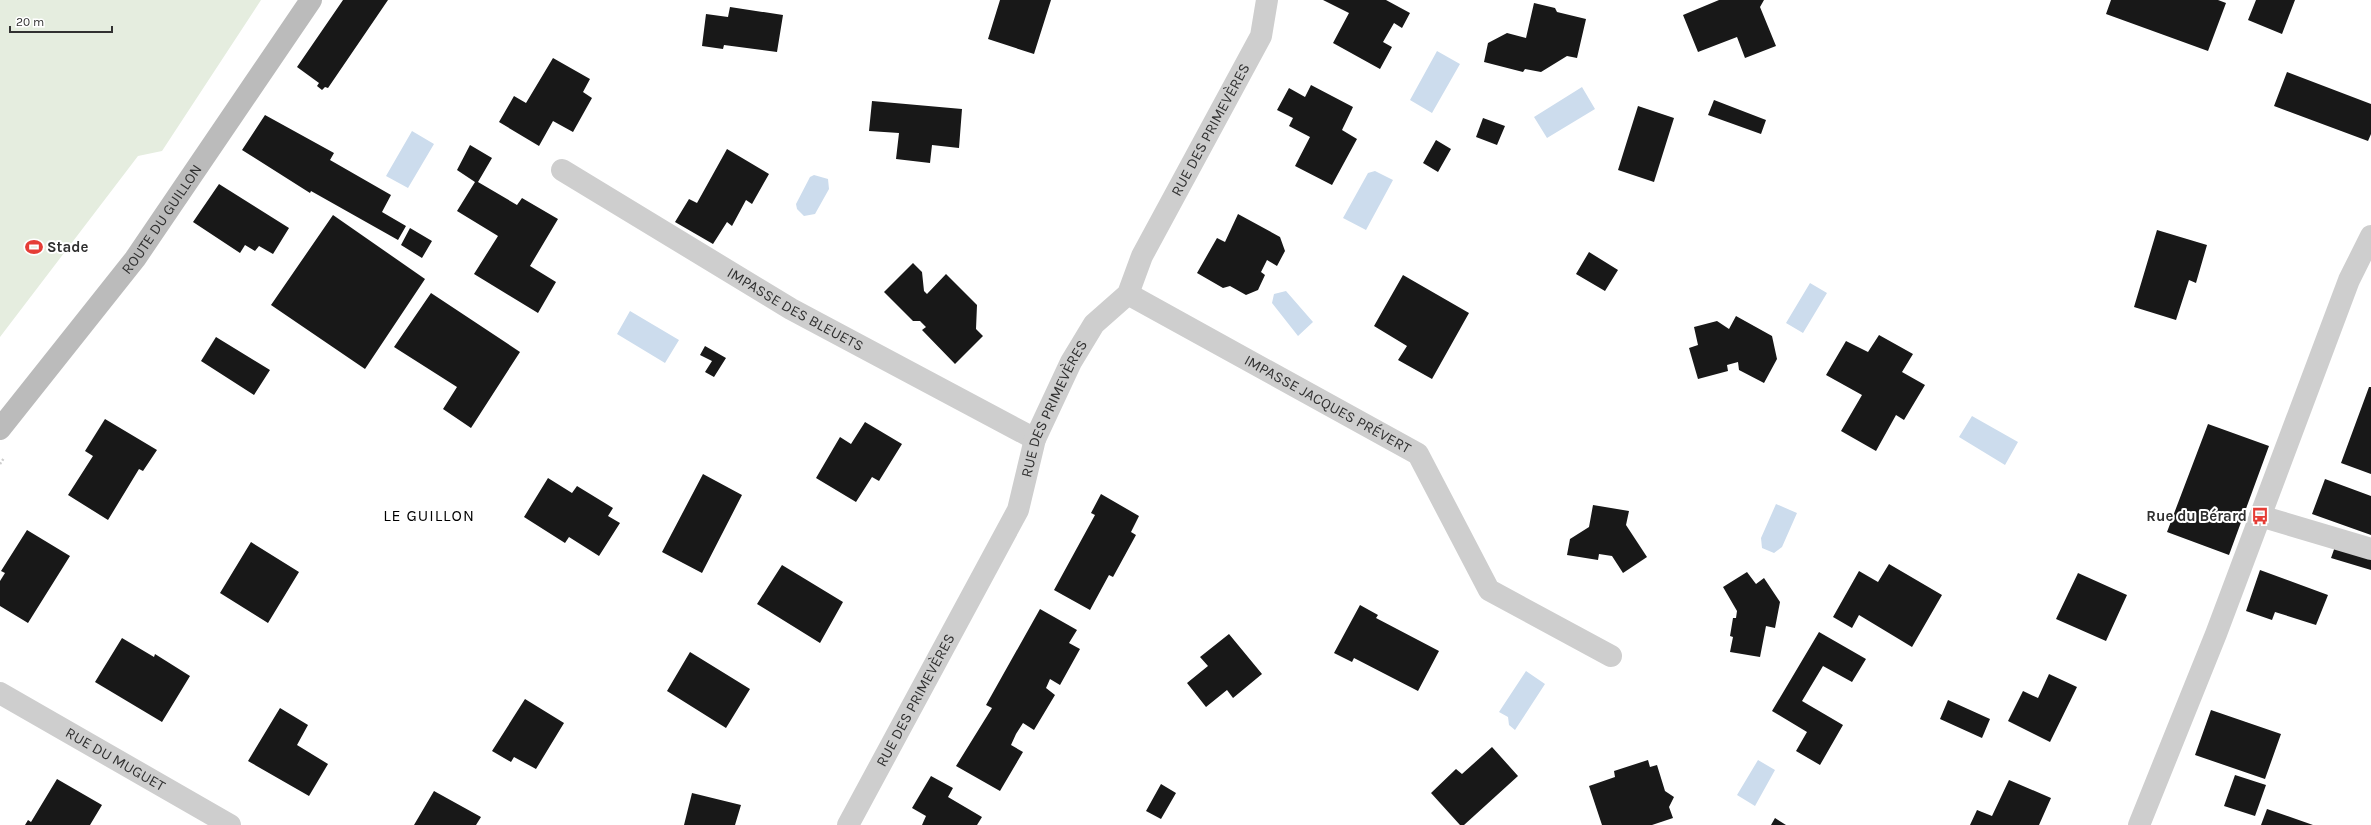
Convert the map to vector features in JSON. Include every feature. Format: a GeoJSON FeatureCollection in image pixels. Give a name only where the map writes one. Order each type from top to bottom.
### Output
{"type":"FeatureCollection","features":[{"type":"Feature","properties":{"kind":"street","name":"ROUTE DU GUILLON"},"geometry":{"type":"LineString","coordinates":[[0,429],[135,259],[310,0]]}},
{"type":"Feature","properties":{"kind":"street","name":"RUE DES PRIMEVÈRES"},"geometry":{"type":"LineString","coordinates":[[848,825],[1018,510],[1035,439],[1071,362],[1094,324],[1128,294],[1142,256],[1261,36],[1268,0]]}},
{"type":"Feature","properties":{"kind":"street","name":"IMPASSE DES BLEUETS"},"geometry":{"type":"LineString","coordinates":[[562,170],[791,309],[1035,439]]}},
{"type":"Feature","properties":{"kind":"street"},"geometry":{"type":"LineString","coordinates":[[2139,825],[2216,634],[2349,280],[2371,236]]}},
{"type":"Feature","properties":{"kind":"street","name":"IMPASSE JACQUES PRÉVERT"},"geometry":{"type":"LineString","coordinates":[[1128,294],[1418,454],[1489,590],[1611,656]]}},
{"type":"Feature","properties":{"kind":"street"},"geometry":{"type":"LineString","coordinates":[[2260,516],[2371,549]]}},
{"type":"Feature","properties":{"kind":"street","name":"RUE DU MUGUET"},"geometry":{"type":"LineString","coordinates":[[0,693],[230,825]]}},
{"type":"Feature","properties":{"kind":"shaded area","name":"Stade"},"geometry":{"type":"Polygon","coordinates":[[[0,0],[261,0],[162,151],[138,156],[0,337],[0,0]]]}},
{"type":"Feature","properties":{"kind":"water"},"geometry":{"type":"Polygon","coordinates":[[[1437,51],[1460,64],[1432,113],[1410,100],[1437,51]]]}},
{"type":"Feature","properties":{"kind":"water"},"geometry":{"type":"Polygon","coordinates":[[[1582,87],[1595,109],[1547,138],[1534,117],[1582,87]]]}},
{"type":"Feature","properties":{"kind":"water"},"geometry":{"type":"Polygon","coordinates":[[[412,131],[434,144],[408,188],[386,176],[412,131]]]}},
{"type":"Feature","properties":{"kind":"water"},"geometry":{"type":"Polygon","coordinates":[[[1375,171],[1393,180],[1366,230],[1343,218],[1368,173],[1375,171]]]}},
{"type":"Feature","properties":{"kind":"water"},"geometry":{"type":"Polygon","coordinates":[[[814,175],[828,179],[829,189],[815,214],[804,216],[797,209],[796,204],[810,177],[814,175]]]}},
{"type":"Feature","properties":{"kind":"water"},"geometry":{"type":"Polygon","coordinates":[[[1810,283],[1827,293],[1803,333],[1786,323],[1810,283]]]}},
{"type":"Feature","properties":{"kind":"water"},"geometry":{"type":"Polygon","coordinates":[[[1286,291],[1313,322],[1298,336],[1272,303],[1274,294],[1286,291]]]}},
{"type":"Feature","properties":{"kind":"water"},"geometry":{"type":"Polygon","coordinates":[[[630,311],[679,340],[665,363],[617,334],[630,311]]]}},
{"type":"Feature","properties":{"kind":"water"},"geometry":{"type":"Polygon","coordinates":[[[1972,416],[2018,442],[2005,465],[1959,437],[1972,416]]]}},
{"type":"Feature","properties":{"kind":"water"},"geometry":{"type":"Polygon","coordinates":[[[1776,504],[1797,513],[1782,547],[1774,553],[1762,548],[1761,538],[1776,504]]]}},
{"type":"Feature","properties":{"kind":"water"},"geometry":{"type":"Polygon","coordinates":[[[1526,671],[1545,684],[1515,730],[1509,725],[1508,717],[1499,712],[1526,671]]]}},
{"type":"Feature","properties":{"kind":"water"},"geometry":{"type":"Polygon","coordinates":[[[1758,760],[1775,770],[1755,806],[1737,795],[1758,760]]]}},
{"type":"Feature","properties":{"kind":"building"},"geometry":{"type":"Polygon","coordinates":[[[343,0],[388,0],[328,88],[325,87],[322,90],[317,86],[319,83],[297,67],[343,0]]]}},
{"type":"Feature","properties":{"kind":"building"},"geometry":{"type":"Polygon","coordinates":[[[1000,0],[1051,0],[1034,54],[988,39],[1000,0]]]}},
{"type":"Feature","properties":{"kind":"building"},"geometry":{"type":"Polygon","coordinates":[[[1323,0],[1386,0],[1410,13],[1402,28],[1394,23],[1383,42],[1392,47],[1380,69],[1333,43],[1349,13],[1323,0]]]}},
{"type":"Feature","properties":{"kind":"building"},"geometry":{"type":"Polygon","coordinates":[[[1719,0],[1764,0],[1760,7],[1776,46],[1745,58],[1737,37],[1698,52],[1683,15],[1719,0]]]}},
{"type":"Feature","properties":{"kind":"building"},"geometry":{"type":"Polygon","coordinates":[[[2111,0],[2218,0],[2226,3],[2208,51],[2106,14],[2111,0]]]}},
{"type":"Feature","properties":{"kind":"building"},"geometry":{"type":"Polygon","coordinates":[[[2256,0],[2295,0],[2282,34],[2248,20],[2256,0]]]}},
{"type":"Feature","properties":{"kind":"building"},"geometry":{"type":"Polygon","coordinates":[[[1534,3],[1555,8],[1557,12],[1586,19],[1577,58],[1567,56],[1541,72],[1525,69],[1523,72],[1484,62],[1488,43],[1507,33],[1526,38],[1534,3]]]}},
{"type":"Feature","properties":{"kind":"building"},"geometry":{"type":"Polygon","coordinates":[[[730,7],[783,15],[777,52],[724,45],[723,49],[702,46],[706,14],[728,17],[730,7]]]}},
{"type":"Feature","properties":{"kind":"building"},"geometry":{"type":"Polygon","coordinates":[[[553,58],[590,79],[583,92],[592,98],[573,132],[553,121],[539,146],[499,122],[514,96],[526,103],[553,58]]]}},
{"type":"Feature","properties":{"kind":"building"},"geometry":{"type":"Polygon","coordinates":[[[2287,72],[2371,104],[2371,134],[2368,141],[2274,106],[2287,72]]]}},
{"type":"Feature","properties":{"kind":"building"},"geometry":{"type":"Polygon","coordinates":[[[1311,85],[1353,107],[1342,130],[1357,139],[1332,185],[1295,166],[1310,137],[1289,126],[1293,118],[1277,110],[1289,88],[1305,97],[1311,85]]]}},
{"type":"Feature","properties":{"kind":"building"},"geometry":{"type":"Polygon","coordinates":[[[1714,100],[1766,120],[1761,134],[1708,115],[1714,100]]]}},
{"type":"Feature","properties":{"kind":"building"},"geometry":{"type":"Polygon","coordinates":[[[872,101],[962,109],[959,148],[932,145],[930,163],[896,159],[899,133],[869,131],[872,101]]]}},
{"type":"Feature","properties":{"kind":"building"},"geometry":{"type":"Polygon","coordinates":[[[1638,106],[1674,118],[1654,182],[1618,170],[1638,106]]]}},
{"type":"Feature","properties":{"kind":"building"},"geometry":{"type":"Polygon","coordinates":[[[265,115],[334,153],[330,160],[391,195],[382,212],[406,226],[398,240],[311,191],[310,193],[242,150],[265,115]]]}},
{"type":"Feature","properties":{"kind":"building"},"geometry":{"type":"Polygon","coordinates":[[[1483,118],[1505,126],[1497,145],[1476,137],[1483,118]]]}},
{"type":"Feature","properties":{"kind":"building"},"geometry":{"type":"Polygon","coordinates":[[[1436,140],[1451,149],[1438,172],[1423,163],[1436,140]]]}},
{"type":"Feature","properties":{"kind":"building"},"geometry":{"type":"Polygon","coordinates":[[[470,145],[492,158],[478,182],[517,205],[522,198],[558,219],[530,266],[556,282],[538,313],[474,274],[498,236],[457,211],[475,182],[457,170],[470,145]]]}},
{"type":"Feature","properties":{"kind":"building"},"geometry":{"type":"Polygon","coordinates":[[[727,149],[769,174],[752,204],[746,200],[732,226],[727,222],[713,244],[675,222],[689,199],[697,203],[727,149]]]}},
{"type":"Feature","properties":{"kind":"building"},"geometry":{"type":"Polygon","coordinates":[[[219,184],[289,228],[273,254],[259,246],[255,251],[245,245],[240,253],[193,222],[219,184]]]}},
{"type":"Feature","properties":{"kind":"building"},"geometry":{"type":"Polygon","coordinates":[[[1238,214],[1280,237],[1285,251],[1277,266],[1267,260],[1261,272],[1265,275],[1258,290],[1246,295],[1230,286],[1223,288],[1197,273],[1217,238],[1225,242],[1238,214]]]}},
{"type":"Feature","properties":{"kind":"building"},"geometry":{"type":"Polygon","coordinates":[[[333,215],[425,279],[365,369],[271,305],[333,215]]]}},
{"type":"Feature","properties":{"kind":"building"},"geometry":{"type":"Polygon","coordinates":[[[410,228],[432,241],[422,258],[401,245],[410,228]]]}},
{"type":"Feature","properties":{"kind":"building"},"geometry":{"type":"Polygon","coordinates":[[[2157,230],[2207,245],[2196,283],[2189,280],[2176,320],[2134,307],[2157,230]]]}},
{"type":"Feature","properties":{"kind":"building"},"geometry":{"type":"Polygon","coordinates":[[[1589,252],[1618,270],[1605,291],[1576,274],[1589,252]]]}},
{"type":"Feature","properties":{"kind":"building"},"geometry":{"type":"Polygon","coordinates":[[[913,263],[922,272],[924,291],[927,294],[946,274],[977,305],[976,329],[983,336],[955,364],[922,330],[926,327],[920,321],[913,321],[884,292],[913,263]]]}},
{"type":"Feature","properties":{"kind":"building"},"geometry":{"type":"Polygon","coordinates":[[[1403,275],[1469,313],[1432,379],[1398,360],[1407,346],[1374,326],[1403,275]]]}},
{"type":"Feature","properties":{"kind":"building"},"geometry":{"type":"Polygon","coordinates":[[[431,293],[520,352],[471,428],[443,409],[457,387],[394,347],[431,293]]]}},
{"type":"Feature","properties":{"kind":"building"},"geometry":{"type":"Polygon","coordinates":[[[1736,316],[1772,336],[1777,359],[1764,383],[1739,370],[1738,362],[1727,365],[1728,371],[1698,379],[1689,348],[1698,345],[1694,327],[1717,321],[1729,329],[1736,316]]]}},
{"type":"Feature","properties":{"kind":"building"},"geometry":{"type":"Polygon","coordinates":[[[1879,335],[1913,354],[1902,372],[1925,385],[1904,420],[1896,415],[1876,451],[1841,431],[1862,395],[1826,375],[1846,341],[1868,352],[1879,335]]]}},
{"type":"Feature","properties":{"kind":"building"},"geometry":{"type":"Polygon","coordinates":[[[216,337],[270,370],[254,395],[201,361],[216,337]]]}},
{"type":"Feature","properties":{"kind":"building"},"geometry":{"type":"Polygon","coordinates":[[[705,346],[726,358],[714,377],[705,372],[712,361],[700,355],[705,346]]]}},
{"type":"Feature","properties":{"kind":"building"},"geometry":{"type":"Polygon","coordinates":[[[2369,387],[2371,387],[2371,474],[2341,463],[2369,387]]]}},
{"type":"Feature","properties":{"kind":"building"},"geometry":{"type":"Polygon","coordinates":[[[105,419],[157,450],[143,471],[139,469],[108,520],[68,495],[93,456],[85,451],[105,419]]]}},
{"type":"Feature","properties":{"kind":"building"},"geometry":{"type":"Polygon","coordinates":[[[865,422],[902,444],[879,481],[872,477],[856,502],[816,478],[840,437],[851,444],[865,422]]]}},
{"type":"Feature","properties":{"kind":"building"},"geometry":{"type":"Polygon","coordinates":[[[2208,424],[2269,446],[2229,555],[2167,532],[2208,424]]]}},
{"type":"Feature","properties":{"kind":"building"},"geometry":{"type":"Polygon","coordinates":[[[703,474],[742,495],[702,573],[662,552],[703,474]]]}},
{"type":"Feature","properties":{"kind":"building"},"geometry":{"type":"Polygon","coordinates":[[[548,478],[572,493],[577,486],[613,508],[608,516],[620,523],[599,556],[569,537],[565,543],[524,517],[548,478]]]}},
{"type":"Feature","properties":{"kind":"building"},"geometry":{"type":"Polygon","coordinates":[[[2325,479],[2371,496],[2371,535],[2312,514],[2325,479]]]}},
{"type":"Feature","properties":{"kind":"building"},"geometry":{"type":"Polygon","coordinates":[[[1101,494],[1139,516],[1131,532],[1136,535],[1113,577],[1109,575],[1090,610],[1054,590],[1095,515],[1091,513],[1101,494]]]}},
{"type":"Feature","properties":{"kind":"building"},"geometry":{"type":"Polygon","coordinates":[[[1593,505],[1629,511],[1626,525],[1647,557],[1623,573],[1612,556],[1599,554],[1598,560],[1567,555],[1570,539],[1589,527],[1593,505]]]}},
{"type":"Feature","properties":{"kind":"building"},"geometry":{"type":"Polygon","coordinates":[[[27,530],[70,556],[28,623],[0,606],[0,581],[5,573],[1,571],[27,530]]]}},
{"type":"Feature","properties":{"kind":"building"},"geometry":{"type":"Polygon","coordinates":[[[2337,541],[2371,552],[2371,570],[2331,558],[2337,541]]]}},
{"type":"Feature","properties":{"kind":"building"},"geometry":{"type":"Polygon","coordinates":[[[251,542],[299,572],[268,623],[220,593],[251,542]]]}},
{"type":"Feature","properties":{"kind":"building"},"geometry":{"type":"Polygon","coordinates":[[[1889,564],[1942,595],[1912,647],[1859,615],[1852,628],[1833,617],[1859,571],[1878,582],[1889,564]]]}},
{"type":"Feature","properties":{"kind":"building"},"geometry":{"type":"Polygon","coordinates":[[[782,565],[843,602],[820,643],[757,604],[782,565]]]}},
{"type":"Feature","properties":{"kind":"building"},"geometry":{"type":"Polygon","coordinates":[[[2260,570],[2328,595],[2316,625],[2275,612],[2272,620],[2246,611],[2260,570]]]}},
{"type":"Feature","properties":{"kind":"building"},"geometry":{"type":"Polygon","coordinates":[[[1747,572],[1756,584],[1764,578],[1780,602],[1775,628],[1766,626],[1760,657],[1730,652],[1733,637],[1730,636],[1733,618],[1736,618],[1737,611],[1723,587],[1747,572]]]}},
{"type":"Feature","properties":{"kind":"building"},"geometry":{"type":"Polygon","coordinates":[[[2078,573],[2127,595],[2106,641],[2056,619],[2078,573]]]}},
{"type":"Feature","properties":{"kind":"building"},"geometry":{"type":"Polygon","coordinates":[[[1360,605],[1378,615],[1376,618],[1439,651],[1418,691],[1354,658],[1352,662],[1334,653],[1360,605]]]}},
{"type":"Feature","properties":{"kind":"building"},"geometry":{"type":"Polygon","coordinates":[[[1040,609],[1077,630],[1069,643],[1080,649],[1060,685],[1050,679],[1046,688],[1055,695],[1034,730],[1023,723],[1016,734],[1011,745],[1023,752],[1000,791],[956,766],[992,708],[986,705],[1040,609]]]}},
{"type":"Feature","properties":{"kind":"building"},"geometry":{"type":"Polygon","coordinates":[[[1819,632],[1866,659],[1852,682],[1823,666],[1802,701],[1843,725],[1820,765],[1796,751],[1807,732],[1772,711],[1819,632]]]}},
{"type":"Feature","properties":{"kind":"building"},"geometry":{"type":"Polygon","coordinates":[[[1229,634],[1262,674],[1233,698],[1227,690],[1206,707],[1187,683],[1208,666],[1200,657],[1229,634]]]}},
{"type":"Feature","properties":{"kind":"building"},"geometry":{"type":"Polygon","coordinates":[[[122,638],[154,657],[155,654],[190,676],[162,722],[95,682],[122,638]]]}},
{"type":"Feature","properties":{"kind":"building"},"geometry":{"type":"Polygon","coordinates":[[[690,652],[750,689],[726,728],[667,691],[690,652]]]}},
{"type":"Feature","properties":{"kind":"building"},"geometry":{"type":"Polygon","coordinates":[[[2049,674],[2077,687],[2050,742],[2008,721],[2023,691],[2038,698],[2049,674]]]}},
{"type":"Feature","properties":{"kind":"building"},"geometry":{"type":"Polygon","coordinates":[[[525,699],[564,723],[536,769],[514,757],[511,762],[492,751],[525,699]]]}},
{"type":"Feature","properties":{"kind":"building"},"geometry":{"type":"Polygon","coordinates":[[[1948,700],[1990,719],[1982,738],[1940,719],[1948,700]]]}},
{"type":"Feature","properties":{"kind":"building"},"geometry":{"type":"Polygon","coordinates":[[[280,708],[308,725],[297,745],[328,764],[309,796],[248,761],[280,708]]]}},
{"type":"Feature","properties":{"kind":"building"},"geometry":{"type":"Polygon","coordinates":[[[2211,710],[2281,734],[2265,779],[2195,755],[2211,710]]]}},
{"type":"Feature","properties":{"kind":"building"},"geometry":{"type":"Polygon","coordinates":[[[1492,747],[1518,776],[1464,825],[1460,825],[1431,793],[1456,769],[1462,774],[1492,747]]]}},
{"type":"Feature","properties":{"kind":"building"},"geometry":{"type":"Polygon","coordinates":[[[1648,760],[1650,767],[1657,765],[1665,791],[1674,797],[1669,807],[1673,818],[1652,825],[1602,825],[1589,786],[1615,777],[1614,771],[1648,760]]]}},
{"type":"Feature","properties":{"kind":"building"},"geometry":{"type":"Polygon","coordinates":[[[2235,775],[2266,785],[2255,816],[2224,806],[2235,775]]]}},
{"type":"Feature","properties":{"kind":"building"},"geometry":{"type":"Polygon","coordinates":[[[931,776],[953,788],[948,797],[982,817],[977,825],[922,825],[926,816],[912,808],[931,776]]]}},
{"type":"Feature","properties":{"kind":"building"},"geometry":{"type":"Polygon","coordinates":[[[57,779],[102,805],[90,825],[25,825],[28,820],[31,822],[57,779]]]}},
{"type":"Feature","properties":{"kind":"building"},"geometry":{"type":"Polygon","coordinates":[[[2009,780],[2051,798],[2039,825],[1970,825],[1977,810],[1992,816],[2009,780]]]}},
{"type":"Feature","properties":{"kind":"building"},"geometry":{"type":"Polygon","coordinates":[[[1161,784],[1176,793],[1161,819],[1146,811],[1161,784]]]}},
{"type":"Feature","properties":{"kind":"building"},"geometry":{"type":"Polygon","coordinates":[[[434,791],[481,817],[476,825],[414,825],[434,791]]]}},
{"type":"Feature","properties":{"kind":"building"},"geometry":{"type":"Polygon","coordinates":[[[692,793],[741,805],[735,825],[684,825],[692,793]]]}},
{"type":"Feature","properties":{"kind":"building"},"geometry":{"type":"Polygon","coordinates":[[[2267,809],[2313,825],[2261,825],[2267,809]]]}},
{"type":"Feature","properties":{"kind":"building"},"geometry":{"type":"Polygon","coordinates":[[[1775,818],[1786,825],[1771,825],[1775,818]]]}},
{"type":"Feature","properties":{"kind":"place","name":"Stade"},"geometry":{"type":"Point","coordinates":[34,247]}},
{"type":"Feature","properties":{"kind":"place","name":"Rue du Bérard"},"geometry":{"type":"Point","coordinates":[2260,516]}},
{"type":"Feature","properties":{"kind":"district","name":"LE GUILLON"},"geometry":{"type":"Point","coordinates":[429,515]}}]}
